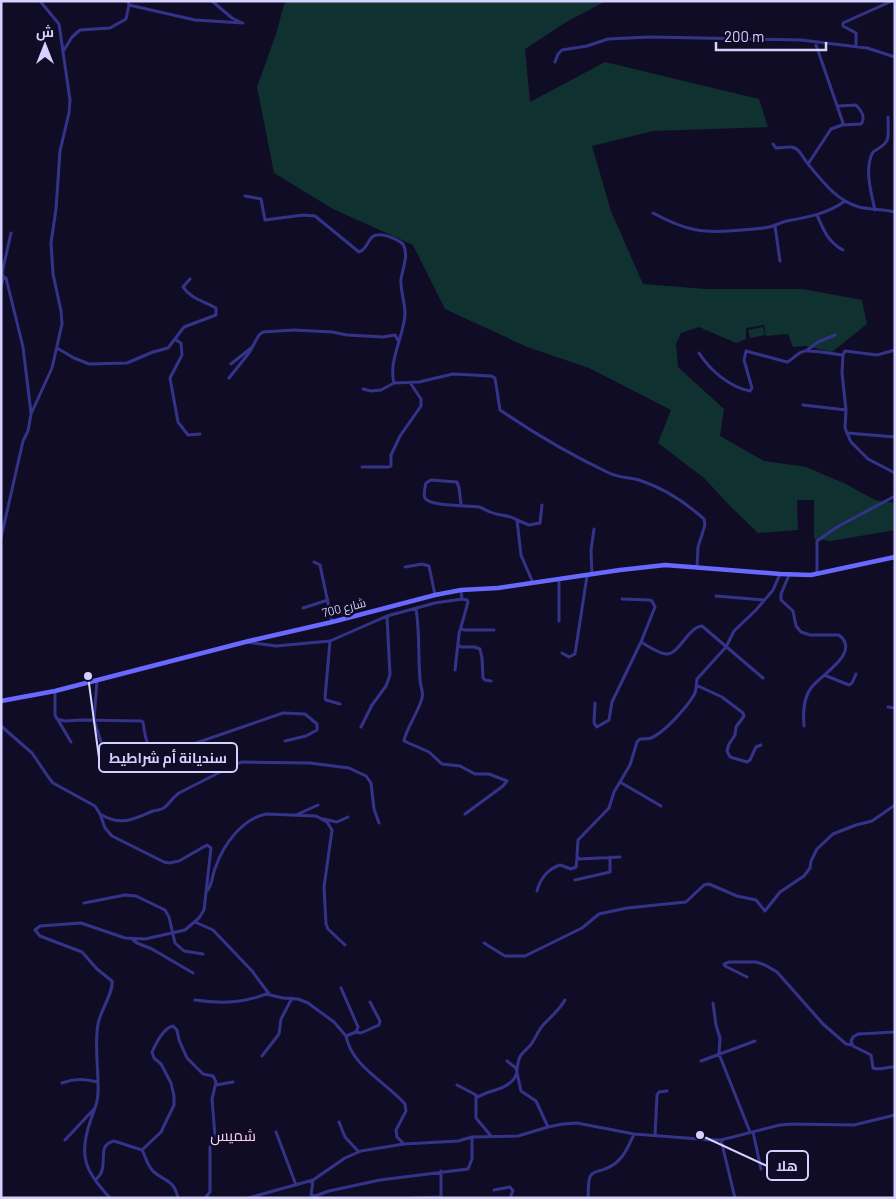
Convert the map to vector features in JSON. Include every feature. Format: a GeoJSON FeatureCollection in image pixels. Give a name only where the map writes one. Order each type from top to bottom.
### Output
{"type":"FeatureCollection","features":[{"type":"Feature","properties":{"kind":"main road","name":"شارع 700"},"geometry":{"type":"LineString","coordinates":[[1,701],[97,681],[245,642],[461,590],[498,588],[658,566],[697,567],[788,575],[817,574],[895,557]]}},
{"type":"Feature","properties":{"kind":"street"},"geometry":{"type":"LineString","coordinates":[[1,538],[31,414],[52,368],[61,318],[53,274],[51,243],[56,209],[59,160],[69,114],[70,100],[59,24],[40,1]]}},
{"type":"Feature","properties":{"kind":"street"},"geometry":{"type":"LineString","coordinates":[[129,3],[133,1]]}},
{"type":"Feature","properties":{"kind":"street"},"geometry":{"type":"LineString","coordinates":[[129,3],[194,20],[243,23],[232,18],[212,1]]}},
{"type":"Feature","properties":{"kind":"street"},"geometry":{"type":"LineString","coordinates":[[856,46],[856,33],[842,26],[843,23],[892,1]]}},
{"type":"Feature","properties":{"kind":"street"},"geometry":{"type":"LineString","coordinates":[[64,51],[72,37],[80,30],[110,28],[126,19],[129,3]]}},
{"type":"Feature","properties":{"kind":"street"},"geometry":{"type":"LineString","coordinates":[[555,62],[562,50],[587,46],[608,39],[650,38],[801,40],[856,46],[895,56]]}},
{"type":"Feature","properties":{"kind":"street"},"geometry":{"type":"LineString","coordinates":[[815,42],[839,106],[843,119],[842,125]]}},
{"type":"Feature","properties":{"kind":"street"},"geometry":{"type":"LineString","coordinates":[[808,164],[831,129],[842,125],[861,124],[863,118],[861,111],[856,105],[839,106]]}},
{"type":"Feature","properties":{"kind":"street"},"geometry":{"type":"LineString","coordinates":[[875,210],[869,177],[869,165],[873,152],[883,147],[888,140],[888,117]]}},
{"type":"Feature","properties":{"kind":"street"},"geometry":{"type":"LineString","coordinates":[[773,144],[776,148],[797,148],[828,188],[845,201],[860,207],[895,212]]}},
{"type":"Feature","properties":{"kind":"street"},"geometry":{"type":"LineString","coordinates":[[245,196],[261,200],[265,220],[303,215],[316,216],[359,252],[368,246],[374,236],[387,236],[402,243],[406,252],[401,286],[404,295],[405,313],[394,370],[394,383]]}},
{"type":"Feature","properties":{"kind":"street"},"geometry":{"type":"LineString","coordinates":[[653,213],[678,226],[706,232],[725,232],[775,226],[784,221],[830,211],[845,201]]}},
{"type":"Feature","properties":{"kind":"street"},"geometry":{"type":"LineString","coordinates":[[817,215],[830,240],[843,250]]}},
{"type":"Feature","properties":{"kind":"street"},"geometry":{"type":"LineString","coordinates":[[775,226],[780,261]]}},
{"type":"Feature","properties":{"kind":"street"},"geometry":{"type":"LineString","coordinates":[[11,233],[2,273],[8,281],[19,327],[31,414]]}},
{"type":"Feature","properties":{"kind":"street"},"geometry":{"type":"LineString","coordinates":[[1,287],[4,278]]}},
{"type":"Feature","properties":{"kind":"street"},"geometry":{"type":"LineString","coordinates":[[57,348],[89,364],[127,363],[168,348],[176,340],[184,327],[216,315],[216,308],[192,297],[183,287],[190,279]]}},
{"type":"Feature","properties":{"kind":"street"},"geometry":{"type":"LineString","coordinates":[[229,378],[249,354],[259,335],[263,332],[294,330],[332,332],[347,336],[382,337],[395,335],[399,342]]}},
{"type":"Feature","properties":{"kind":"street"},"geometry":{"type":"LineString","coordinates":[[699,353],[714,372],[737,387],[750,391],[752,388],[744,360],[746,351],[786,362],[818,342],[835,335]]}},
{"type":"Feature","properties":{"kind":"street"},"geometry":{"type":"LineString","coordinates":[[176,340],[181,343],[182,355],[170,378],[178,422],[188,435],[200,434]]}},
{"type":"Feature","properties":{"kind":"street"},"geometry":{"type":"LineString","coordinates":[[232,364],[251,348]]}},
{"type":"Feature","properties":{"kind":"street"},"geometry":{"type":"LineString","coordinates":[[895,350],[876,355],[846,351],[843,356],[842,373],[846,410],[845,420],[851,442],[868,459],[895,474]]}},
{"type":"Feature","properties":{"kind":"street"},"geometry":{"type":"LineString","coordinates":[[806,351],[843,356]]}},
{"type":"Feature","properties":{"kind":"street"},"geometry":{"type":"LineString","coordinates":[[363,389],[371,391],[381,390],[394,383],[411,384],[453,374],[491,376],[495,378],[500,410],[514,420],[554,446],[611,474],[638,480],[674,496],[704,519],[705,525],[698,546],[697,567]]}},
{"type":"Feature","properties":{"kind":"street"},"geometry":{"type":"LineString","coordinates":[[362,467],[389,468],[391,466],[392,455],[400,436],[421,406],[421,399],[411,384]]}},
{"type":"Feature","properties":{"kind":"street"},"geometry":{"type":"LineString","coordinates":[[803,405],[846,410]]}},
{"type":"Feature","properties":{"kind":"street"},"geometry":{"type":"LineString","coordinates":[[847,433],[895,438]]}},
{"type":"Feature","properties":{"kind":"street"},"geometry":{"type":"LineString","coordinates":[[460,504],[457,482],[432,480],[426,482],[425,494],[428,501],[449,505],[460,504],[481,507],[489,512],[507,515],[528,525],[540,523],[542,505]]}},
{"type":"Feature","properties":{"kind":"street"},"geometry":{"type":"LineString","coordinates":[[817,574],[817,541],[837,527],[895,496]]}},
{"type":"Feature","properties":{"kind":"street"},"geometry":{"type":"LineString","coordinates":[[517,520],[521,555],[534,583]]}},
{"type":"Feature","properties":{"kind":"street"},"geometry":{"type":"LineString","coordinates":[[562,652],[569,657],[575,654],[589,576],[594,528]]}},
{"type":"Feature","properties":{"kind":"street"},"geometry":{"type":"LineString","coordinates":[[314,562],[320,565],[332,622]]}},
{"type":"Feature","properties":{"kind":"street"},"geometry":{"type":"LineString","coordinates":[[405,567],[422,564],[429,566],[435,595]]}},
{"type":"Feature","properties":{"kind":"street"},"geometry":{"type":"LineString","coordinates":[[537,891],[539,882],[549,871],[560,865],[570,869],[576,867],[578,840],[609,808],[614,792],[630,764],[638,742],[655,736],[672,721],[693,696],[697,679],[726,647],[734,631],[765,600],[777,584],[780,574]]}},
{"type":"Feature","properties":{"kind":"street"},"geometry":{"type":"LineString","coordinates":[[788,575],[781,594],[781,600],[793,611],[801,632],[810,635],[839,635],[846,645],[844,655],[839,662],[811,688],[805,699],[804,726]]}},
{"type":"Feature","properties":{"kind":"street"},"geometry":{"type":"LineString","coordinates":[[558,621],[559,580]]}},
{"type":"Feature","properties":{"kind":"street"},"geometry":{"type":"LineString","coordinates":[[461,590],[462,599]]}},
{"type":"Feature","properties":{"kind":"street"},"geometry":{"type":"LineString","coordinates":[[716,596],[765,600]]}},
{"type":"Feature","properties":{"kind":"street"},"geometry":{"type":"LineString","coordinates":[[245,642],[276,646],[330,641],[387,616],[435,603],[462,599],[468,602],[460,629],[455,670]]}},
{"type":"Feature","properties":{"kind":"street"},"geometry":{"type":"LineString","coordinates":[[595,703],[594,723],[597,727],[609,720],[612,702],[641,642],[655,607],[649,600],[622,599]]}},
{"type":"Feature","properties":{"kind":"street"},"geometry":{"type":"LineString","coordinates":[[303,608],[328,600]]}},
{"type":"Feature","properties":{"kind":"street"},"geometry":{"type":"LineString","coordinates":[[416,609],[419,626],[420,682],[423,695],[405,736],[405,743],[429,752],[442,764],[460,766],[475,774],[489,774],[506,781],[503,786],[465,814]]}},
{"type":"Feature","properties":{"kind":"street"},"geometry":{"type":"LineString","coordinates":[[361,727],[372,705],[386,686],[390,675],[387,616]]}},
{"type":"Feature","properties":{"kind":"street"},"geometry":{"type":"LineString","coordinates":[[641,642],[669,654],[696,627],[700,626],[708,629],[763,678]]}},
{"type":"Feature","properties":{"kind":"street"},"geometry":{"type":"LineString","coordinates":[[460,629],[494,630]]}},
{"type":"Feature","properties":{"kind":"street"},"geometry":{"type":"LineString","coordinates":[[330,641],[326,700],[340,704]]}},
{"type":"Feature","properties":{"kind":"street"},"geometry":{"type":"LineString","coordinates":[[458,644],[460,647],[480,649],[483,678],[491,680]]}},
{"type":"Feature","properties":{"kind":"street"},"geometry":{"type":"LineString","coordinates":[[824,675],[849,684],[852,683],[856,674]]}},
{"type":"Feature","properties":{"kind":"street"},"geometry":{"type":"LineString","coordinates":[[97,681],[94,720],[101,742]]}},
{"type":"Feature","properties":{"kind":"street"},"geometry":{"type":"LineString","coordinates":[[696,685],[722,697],[743,713],[744,716],[736,727],[735,735],[728,747],[727,751],[730,756],[747,762],[750,760],[754,749],[761,745]]}},
{"type":"Feature","properties":{"kind":"street"},"geometry":{"type":"LineString","coordinates":[[55,691],[55,715],[71,742]]}},
{"type":"Feature","properties":{"kind":"street"},"geometry":{"type":"LineString","coordinates":[[888,707],[895,708]]}},
{"type":"Feature","properties":{"kind":"street"},"geometry":{"type":"LineString","coordinates":[[58,719],[66,721],[142,721],[148,744],[156,753],[162,755],[284,713],[305,714],[317,724],[317,730],[311,734],[285,741]]}},
{"type":"Feature","properties":{"kind":"street"},"geometry":{"type":"LineString","coordinates":[[1,726],[32,753],[53,783],[91,804],[100,814],[116,821],[128,821],[165,808],[170,799],[179,793],[236,764],[249,762],[310,763],[349,768],[366,776],[371,783],[374,809],[379,823]]}},
{"type":"Feature","properties":{"kind":"street"},"geometry":{"type":"LineString","coordinates":[[620,782],[661,806]]}},
{"type":"Feature","properties":{"kind":"street"},"geometry":{"type":"LineString","coordinates":[[295,816],[318,805]]}},
{"type":"Feature","properties":{"kind":"street"},"geometry":{"type":"LineString","coordinates":[[484,943],[505,956],[525,956],[582,928],[599,914],[627,908],[686,902],[704,885],[709,884],[737,896],[756,900],[765,911],[780,892],[804,876],[810,868],[817,849],[833,834],[875,820],[895,805]]}},
{"type":"Feature","properties":{"kind":"street"},"geometry":{"type":"LineString","coordinates":[[100,814],[102,824],[112,836],[169,863],[179,861],[204,846],[209,846],[210,850],[204,910],[195,922],[184,930],[153,938],[132,938],[81,923],[40,926],[35,930],[40,936],[82,952],[97,969],[112,981],[112,988],[98,1022],[96,1055],[98,1096],[86,1135],[84,1151],[87,1165],[95,1180],[110,1198]]}},
{"type":"Feature","properties":{"kind":"street"},"geometry":{"type":"LineString","coordinates":[[206,892],[211,885],[217,862],[230,840],[243,826],[258,816],[266,814],[316,816],[327,822],[332,830],[324,886],[326,921],[328,929],[345,944]]}},
{"type":"Feature","properties":{"kind":"street"},"geometry":{"type":"LineString","coordinates":[[320,819],[337,822],[348,817]]}},
{"type":"Feature","properties":{"kind":"street"},"geometry":{"type":"LineString","coordinates":[[575,880],[610,872],[610,857]]}},
{"type":"Feature","properties":{"kind":"street"},"geometry":{"type":"LineString","coordinates":[[578,858],[582,860],[620,857]]}},
{"type":"Feature","properties":{"kind":"street"},"geometry":{"type":"LineString","coordinates":[[84,903],[125,895],[136,896],[165,910],[169,917],[175,943],[184,951],[203,954]]}},
{"type":"Feature","properties":{"kind":"street"},"geometry":{"type":"LineString","coordinates":[[195,922],[213,930],[252,971],[270,995],[292,998],[308,1003],[328,1017],[346,1036],[356,1059],[405,1104],[406,1111],[396,1130],[398,1137],[404,1144]]}},
{"type":"Feature","properties":{"kind":"street"},"geometry":{"type":"LineString","coordinates":[[132,938],[137,943],[160,953],[193,973]]}},
{"type":"Feature","properties":{"kind":"street"},"geometry":{"type":"LineString","coordinates":[[747,977],[724,964],[728,962],[756,962],[774,969],[831,1032],[846,1044],[852,1045],[871,1055],[873,1068],[895,1066]]}},
{"type":"Feature","properties":{"kind":"street"},"geometry":{"type":"LineString","coordinates":[[341,988],[358,1023],[356,1032]]}},
{"type":"Feature","properties":{"kind":"street"},"geometry":{"type":"LineString","coordinates":[[195,1000],[233,1003],[254,999],[269,993]]}},
{"type":"Feature","properties":{"kind":"street"},"geometry":{"type":"LineString","coordinates":[[262,1056],[278,1034],[281,1019],[292,998]]}},
{"type":"Feature","properties":{"kind":"street"},"geometry":{"type":"LineString","coordinates":[[548,1127],[536,1101],[521,1092],[517,1062],[521,1054],[531,1045],[542,1026],[566,1000]]}},
{"type":"Feature","properties":{"kind":"street"},"geometry":{"type":"LineString","coordinates":[[346,1036],[356,1032],[361,1033],[379,1025],[380,1021],[370,1002]]}},
{"type":"Feature","properties":{"kind":"street"},"geometry":{"type":"LineString","coordinates":[[713,1003],[720,1038],[719,1054],[751,1132],[761,1169]]}},
{"type":"Feature","properties":{"kind":"street"},"geometry":{"type":"LineString","coordinates":[[142,1150],[161,1132],[174,1105],[171,1083],[162,1064],[152,1055],[158,1040],[169,1027],[173,1026],[176,1028],[187,1058],[204,1074],[215,1078],[216,1085],[212,1099],[215,1136],[210,1147],[210,1192],[205,1198]]}},
{"type":"Feature","properties":{"kind":"street"},"geometry":{"type":"LineString","coordinates":[[852,1045],[853,1037],[858,1034],[895,1032]]}},
{"type":"Feature","properties":{"kind":"street"},"geometry":{"type":"LineString","coordinates":[[701,1061],[755,1041]]}},
{"type":"Feature","properties":{"kind":"street"},"geometry":{"type":"LineString","coordinates":[[507,1061],[516,1068],[517,1072]]}},
{"type":"Feature","properties":{"kind":"street"},"geometry":{"type":"LineString","coordinates":[[492,1136],[476,1118],[475,1110],[478,1097],[484,1092],[495,1091],[505,1086],[513,1080],[517,1072]]}},
{"type":"Feature","properties":{"kind":"street"},"geometry":{"type":"LineString","coordinates":[[62,1083],[84,1078],[98,1082]]}},
{"type":"Feature","properties":{"kind":"street"},"geometry":{"type":"LineString","coordinates":[[216,1085],[233,1082]]}},
{"type":"Feature","properties":{"kind":"street"},"geometry":{"type":"LineString","coordinates":[[457,1085],[474,1092],[478,1097]]}},
{"type":"Feature","properties":{"kind":"street"},"geometry":{"type":"LineString","coordinates":[[655,1136],[657,1096],[659,1092],[667,1091]]}},
{"type":"Feature","properties":{"kind":"street"},"geometry":{"type":"LineString","coordinates":[[65,1140],[94,1109]]}},
{"type":"Feature","properties":{"kind":"street"},"geometry":{"type":"LineString","coordinates":[[248,1198],[313,1180],[345,1158],[359,1152],[404,1144],[458,1141],[492,1136],[518,1136],[548,1127],[577,1123],[634,1134],[721,1140],[793,1124],[854,1125],[895,1114]]}},
{"type":"Feature","properties":{"kind":"street"},"geometry":{"type":"LineString","coordinates":[[339,1122],[345,1137],[359,1152]]}},
{"type":"Feature","properties":{"kind":"street"},"geometry":{"type":"LineString","coordinates":[[276,1132],[296,1185]]}},
{"type":"Feature","properties":{"kind":"street"},"geometry":{"type":"LineString","coordinates":[[588,1198],[591,1174],[609,1168],[619,1160],[629,1148],[634,1134]]}},
{"type":"Feature","properties":{"kind":"street"},"geometry":{"type":"LineString","coordinates":[[313,1180],[311,1195],[315,1196],[380,1180],[468,1169],[472,1159],[472,1138]]}},
{"type":"Feature","properties":{"kind":"street"},"geometry":{"type":"LineString","coordinates":[[721,1140],[735,1198]]}},
{"type":"Feature","properties":{"kind":"street"},"geometry":{"type":"LineString","coordinates":[[95,1180],[101,1173],[103,1149],[109,1142],[114,1141],[142,1150]]}},
{"type":"Feature","properties":{"kind":"street"},"geometry":{"type":"LineString","coordinates":[[142,1150],[148,1165],[154,1172],[174,1185],[178,1198]]}},
{"type":"Feature","properties":{"kind":"street"},"geometry":{"type":"LineString","coordinates":[[414,1198],[440,1198],[441,1171]]}},
{"type":"Feature","properties":{"kind":"street"},"geometry":{"type":"LineString","coordinates":[[494,1190],[510,1187],[513,1191],[510,1198]]}},
{"type":"Feature","properties":{"kind":"green space"},"geometry":{"type":"Polygon","coordinates":[[[285,1],[606,1],[568,21],[525,49],[530,102],[605,62],[759,99],[768,127],[653,131],[592,146],[611,211],[643,284],[706,289],[803,289],[862,300],[867,324],[832,352],[805,346],[793,347],[788,334],[766,336],[764,325],[746,328],[746,339],[736,343],[699,327],[681,333],[676,344],[678,367],[724,409],[720,436],[764,461],[806,467],[846,484],[875,500],[895,503],[895,530],[831,541],[814,539],[814,500],[797,500],[798,530],[758,533],[704,478],[658,443],[671,410],[589,368],[527,347],[445,309],[413,245],[333,209],[274,173],[257,87],[276,34],[285,1]]]}},
{"type":"Feature","properties":{"kind":"green space"},"geometry":{"type":"Polygon","coordinates":[[[763,327],[765,335],[750,338],[748,330],[763,327]]]}},
{"type":"Feature","properties":{"kind":"place","name":"سنديانة أم شراطيط"},"geometry":{"type":"Point","coordinates":[88,676]}},
{"type":"Feature","properties":{"kind":"place","name":"هلا"},"geometry":{"type":"Point","coordinates":[700,1135]}},
{"type":"Feature","properties":{"kind":"district","name":"شميس"},"geometry":{"type":"Point","coordinates":[233,1136]}}]}
